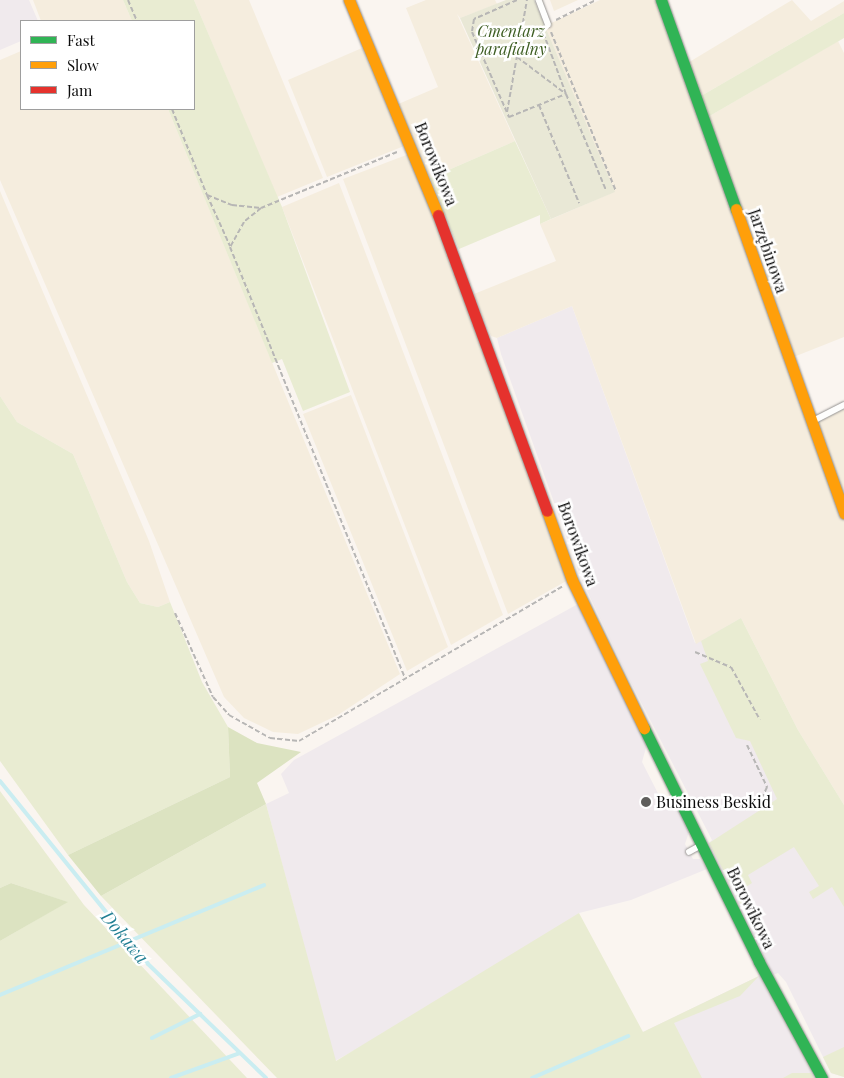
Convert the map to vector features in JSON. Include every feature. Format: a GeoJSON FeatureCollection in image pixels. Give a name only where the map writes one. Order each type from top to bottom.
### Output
{"type":"FeatureCollection","features":[{"type":"Feature","properties":{"kind":"street","name":"Borowikowa"},"geometry":{"type":"LineString","coordinates":[[349,0],[461,270],[572,580],[702,846],[822,1078]]}},
{"type":"Feature","properties":{"kind":"street","name":"Jarzębinowa"},"geometry":{"type":"LineString","coordinates":[[661,0],[810,423],[844,513]]}},
{"type":"Feature","properties":{"kind":"lane"},"geometry":{"type":"LineString","coordinates":[[539,0],[548,24]]}},
{"type":"Feature","properties":{"kind":"lane"},"geometry":{"type":"LineString","coordinates":[[810,423],[844,405]]}},
{"type":"Feature","properties":{"kind":"lane"},"geometry":{"type":"LineString","coordinates":[[689,852],[702,846]]}},
{"type":"Feature","properties":{"kind":"path"},"geometry":{"type":"LineString","coordinates":[[128,0],[137,20]]}},
{"type":"Feature","properties":{"kind":"path"},"geometry":{"type":"LineString","coordinates":[[517,0],[474,20],[472,32],[509,117],[566,94]]}},
{"type":"Feature","properties":{"kind":"path"},"geometry":{"type":"LineString","coordinates":[[507,112],[529,0]]}},
{"type":"Feature","properties":{"kind":"path"},"geometry":{"type":"LineString","coordinates":[[529,0],[534,8]]}},
{"type":"Feature","properties":{"kind":"path"},"geometry":{"type":"LineString","coordinates":[[596,0],[548,24],[616,191]]}},
{"type":"Feature","properties":{"kind":"path"},"geometry":{"type":"LineString","coordinates":[[540,26],[606,190]]}},
{"type":"Feature","properties":{"kind":"path"},"geometry":{"type":"LineString","coordinates":[[517,57],[566,94]]}},
{"type":"Feature","properties":{"kind":"path"},"geometry":{"type":"LineString","coordinates":[[539,105],[579,203]]}},
{"type":"Feature","properties":{"kind":"path"},"geometry":{"type":"LineString","coordinates":[[172,110],[405,678]]}},
{"type":"Feature","properties":{"kind":"path"},"geometry":{"type":"LineString","coordinates":[[230,247],[244,222],[261,208],[411,147]]}},
{"type":"Feature","properties":{"kind":"path"},"geometry":{"type":"LineString","coordinates":[[207,195],[232,205],[261,208]]}},
{"type":"Feature","properties":{"kind":"path"},"geometry":{"type":"LineString","coordinates":[[175,613],[213,697],[229,715],[270,738],[299,741],[572,580]]}},
{"type":"Feature","properties":{"kind":"path"},"geometry":{"type":"LineString","coordinates":[[695,652],[730,668],[760,720]]}},
{"type":"Feature","properties":{"kind":"path"},"geometry":{"type":"LineString","coordinates":[[747,744],[767,787],[763,796]]}},
{"type":"Feature","properties":{"kind":"shaded area"},"geometry":{"type":"Polygon","coordinates":[[[0,0],[29,0],[38,20],[20,20],[20,41],[0,50],[0,0]]]}},
{"type":"Feature","properties":{"kind":"shaded area"},"geometry":{"type":"Polygon","coordinates":[[[33,0],[123,0],[132,20],[41,20],[33,0]]]}},
{"type":"Feature","properties":{"kind":"shaded area"},"geometry":{"type":"Polygon","coordinates":[[[194,0],[249,0],[323,178],[277,197],[194,0]]]}},
{"type":"Feature","properties":{"kind":"shaded area"},"geometry":{"type":"Polygon","coordinates":[[[426,0],[495,0],[497,4],[460,18],[457,14],[515,141],[430,178],[396,105],[438,87],[406,8],[426,0]]]}},
{"type":"Feature","properties":{"kind":"shaded area"},"geometry":{"type":"Polygon","coordinates":[[[550,0],[578,0],[554,11],[550,0]]]}},
{"type":"Feature","properties":{"kind":"shaded area"},"geometry":{"type":"Polygon","coordinates":[[[600,0],[658,0],[844,521],[844,805],[798,730],[741,618],[696,644],[572,306],[497,338],[491,336],[474,294],[556,261],[540,224],[614,192],[545,26],[600,0]]]}},
{"type":"Feature","properties":{"kind":"shaded area"},"geometry":{"type":"Polygon","coordinates":[[[792,0],[811,21],[844,1],[844,13],[701,96],[686,64],[792,0]]]}},
{"type":"Feature","properties":{"kind":"shaded area"},"geometry":{"type":"Polygon","coordinates":[[[838,41],[844,53],[844,337],[791,358],[708,117],[838,41]]]}},
{"type":"Feature","properties":{"kind":"shaded area"},"geometry":{"type":"Polygon","coordinates":[[[362,48],[404,146],[327,177],[288,80],[362,48]]]}},
{"type":"Feature","properties":{"kind":"shaded area"},"geometry":{"type":"Polygon","coordinates":[[[20,51],[20,110],[168,110],[400,674],[338,715],[298,734],[273,732],[244,718],[224,697],[0,180],[0,60],[20,51]]]}},
{"type":"Feature","properties":{"kind":"shaded area"},"geometry":{"type":"Polygon","coordinates":[[[409,154],[568,580],[508,614],[343,179],[409,154]]]}},
{"type":"Feature","properties":{"kind":"shaded area"},"geometry":{"type":"Polygon","coordinates":[[[339,183],[503,615],[451,645],[282,207],[339,183]]]}},
{"type":"Feature","properties":{"kind":"shaded area"},"geometry":{"type":"Polygon","coordinates":[[[0,191],[149,541],[170,602],[158,607],[140,603],[127,582],[73,454],[17,422],[0,396],[0,191]]]}},
{"type":"Feature","properties":{"kind":"shaded area"},"geometry":{"type":"Polygon","coordinates":[[[572,306],[695,643],[741,618],[844,904],[844,1077],[831,1073],[786,982],[778,973],[773,975],[709,843],[712,840],[625,671],[581,578],[501,354],[497,338],[572,306]]]}},
{"type":"Feature","properties":{"kind":"shaded area"},"geometry":{"type":"Polygon","coordinates":[[[351,395],[448,647],[407,671],[303,414],[351,395]]]}},
{"type":"Feature","properties":{"kind":"shaded area"},"geometry":{"type":"Polygon","coordinates":[[[844,409],[844,496],[815,424],[844,409]]]}},
{"type":"Feature","properties":{"kind":"shaded area"},"geometry":{"type":"Polygon","coordinates":[[[578,604],[647,744],[642,762],[666,809],[679,811],[689,832],[685,844],[693,859],[700,859],[707,869],[631,900],[579,913],[540,948],[335,1061],[266,804],[289,793],[281,774],[294,760],[578,604]]]}},
{"type":"Feature","properties":{"kind":"shaded area"},"geometry":{"type":"Polygon","coordinates":[[[759,976],[814,1078],[668,1078],[643,1032],[759,976]]]}},
{"type":"Feature","properties":{"kind":"green space"},"geometry":{"type":"Polygon","coordinates":[[[123,0],[194,0],[282,207],[350,392],[303,411],[282,359],[272,363],[168,110],[195,110],[195,20],[132,20],[123,0]]]}},
{"type":"Feature","properties":{"kind":"green space","name":"Cmentarz parafialny"},"geometry":{"type":"Polygon","coordinates":[[[506,0],[534,0],[615,192],[551,219],[460,18],[506,0]]]}},
{"type":"Feature","properties":{"kind":"green space"},"geometry":{"type":"Polygon","coordinates":[[[844,13],[844,38],[708,117],[701,96],[844,13]]]}},
{"type":"Feature","properties":{"kind":"green space"},"geometry":{"type":"Polygon","coordinates":[[[515,141],[551,219],[540,224],[540,215],[459,249],[430,178],[515,141]]]}},
{"type":"Feature","properties":{"kind":"green space"},"geometry":{"type":"Polygon","coordinates":[[[0,396],[17,422],[73,454],[127,582],[140,603],[158,607],[170,602],[202,682],[228,727],[230,777],[68,855],[0,761],[0,396]]]}},
{"type":"Feature","properties":{"kind":"green space"},"geometry":{"type":"Polygon","coordinates":[[[741,618],[798,730],[844,805],[844,907],[832,887],[813,899],[809,892],[819,886],[794,847],[748,875],[752,883],[740,891],[750,911],[746,914],[709,843],[777,799],[750,741],[736,738],[700,664],[708,661],[701,641],[741,618]]]}},
{"type":"Feature","properties":{"kind":"green space"},"geometry":{"type":"Polygon","coordinates":[[[228,727],[257,743],[301,752],[257,783],[266,804],[101,896],[68,855],[230,777],[228,727]]]}},
{"type":"Feature","properties":{"kind":"green space"},"geometry":{"type":"Polygon","coordinates":[[[0,791],[84,905],[247,1078],[0,1078],[0,941],[67,902],[11,883],[0,888],[0,791]]]}},
{"type":"Feature","properties":{"kind":"green space"},"geometry":{"type":"Polygon","coordinates":[[[266,804],[336,1061],[579,913],[643,1032],[759,976],[740,996],[674,1023],[702,1078],[277,1078],[101,896],[266,804]]]}},
{"type":"Feature","properties":{"kind":"green space"},"geometry":{"type":"Polygon","coordinates":[[[11,883],[68,902],[0,941],[0,888],[11,883]]]}},
{"type":"Feature","properties":{"kind":"green space"},"geometry":{"type":"Polygon","coordinates":[[[844,1047],[844,1077],[831,1073],[823,1057],[844,1047]]]}},
{"type":"Feature","properties":{"kind":"green space"},"geometry":{"type":"Polygon","coordinates":[[[792,1073],[811,1073],[814,1078],[783,1078],[792,1073]]]}},
{"type":"Feature","properties":{"kind":"waterway","name":"Dokawa"},"geometry":{"type":"LineString","coordinates":[[0,781],[148,964],[266,1078]]}},
{"type":"Feature","properties":{"kind":"waterway","name":"Dokawa"},"geometry":{"type":"LineString","coordinates":[[0,995],[264,885]]}},
{"type":"Feature","properties":{"kind":"waterway"},"geometry":{"type":"LineString","coordinates":[[152,1038],[200,1014]]}},
{"type":"Feature","properties":{"kind":"waterway"},"geometry":{"type":"LineString","coordinates":[[532,1078],[628,1036]]}},
{"type":"Feature","properties":{"kind":"waterway"},"geometry":{"type":"LineString","coordinates":[[171,1078],[240,1053]]}},
{"type":"Feature","properties":{"kind":"traffic: fast"},"geometry":{"type":"LineString","coordinates":[[661,0],[736,209]]}},
{"type":"Feature","properties":{"kind":"traffic: fast"},"geometry":{"type":"LineString","coordinates":[[644,728],[759,962],[822,1078]]}},
{"type":"Feature","properties":{"kind":"traffic: slow"},"geometry":{"type":"LineString","coordinates":[[349,0],[438,215]]}},
{"type":"Feature","properties":{"kind":"traffic: slow"},"geometry":{"type":"LineString","coordinates":[[736,209],[844,513]]}},
{"type":"Feature","properties":{"kind":"traffic: slow"},"geometry":{"type":"LineString","coordinates":[[547,511],[572,580],[644,728]]}},
{"type":"Feature","properties":{"kind":"traffic: jam"},"geometry":{"type":"LineString","coordinates":[[438,215],[547,511]]}},
{"type":"Feature","properties":{"kind":"place","name":"Business Beskid"},"geometry":{"type":"Point","coordinates":[646,802]}}]}
